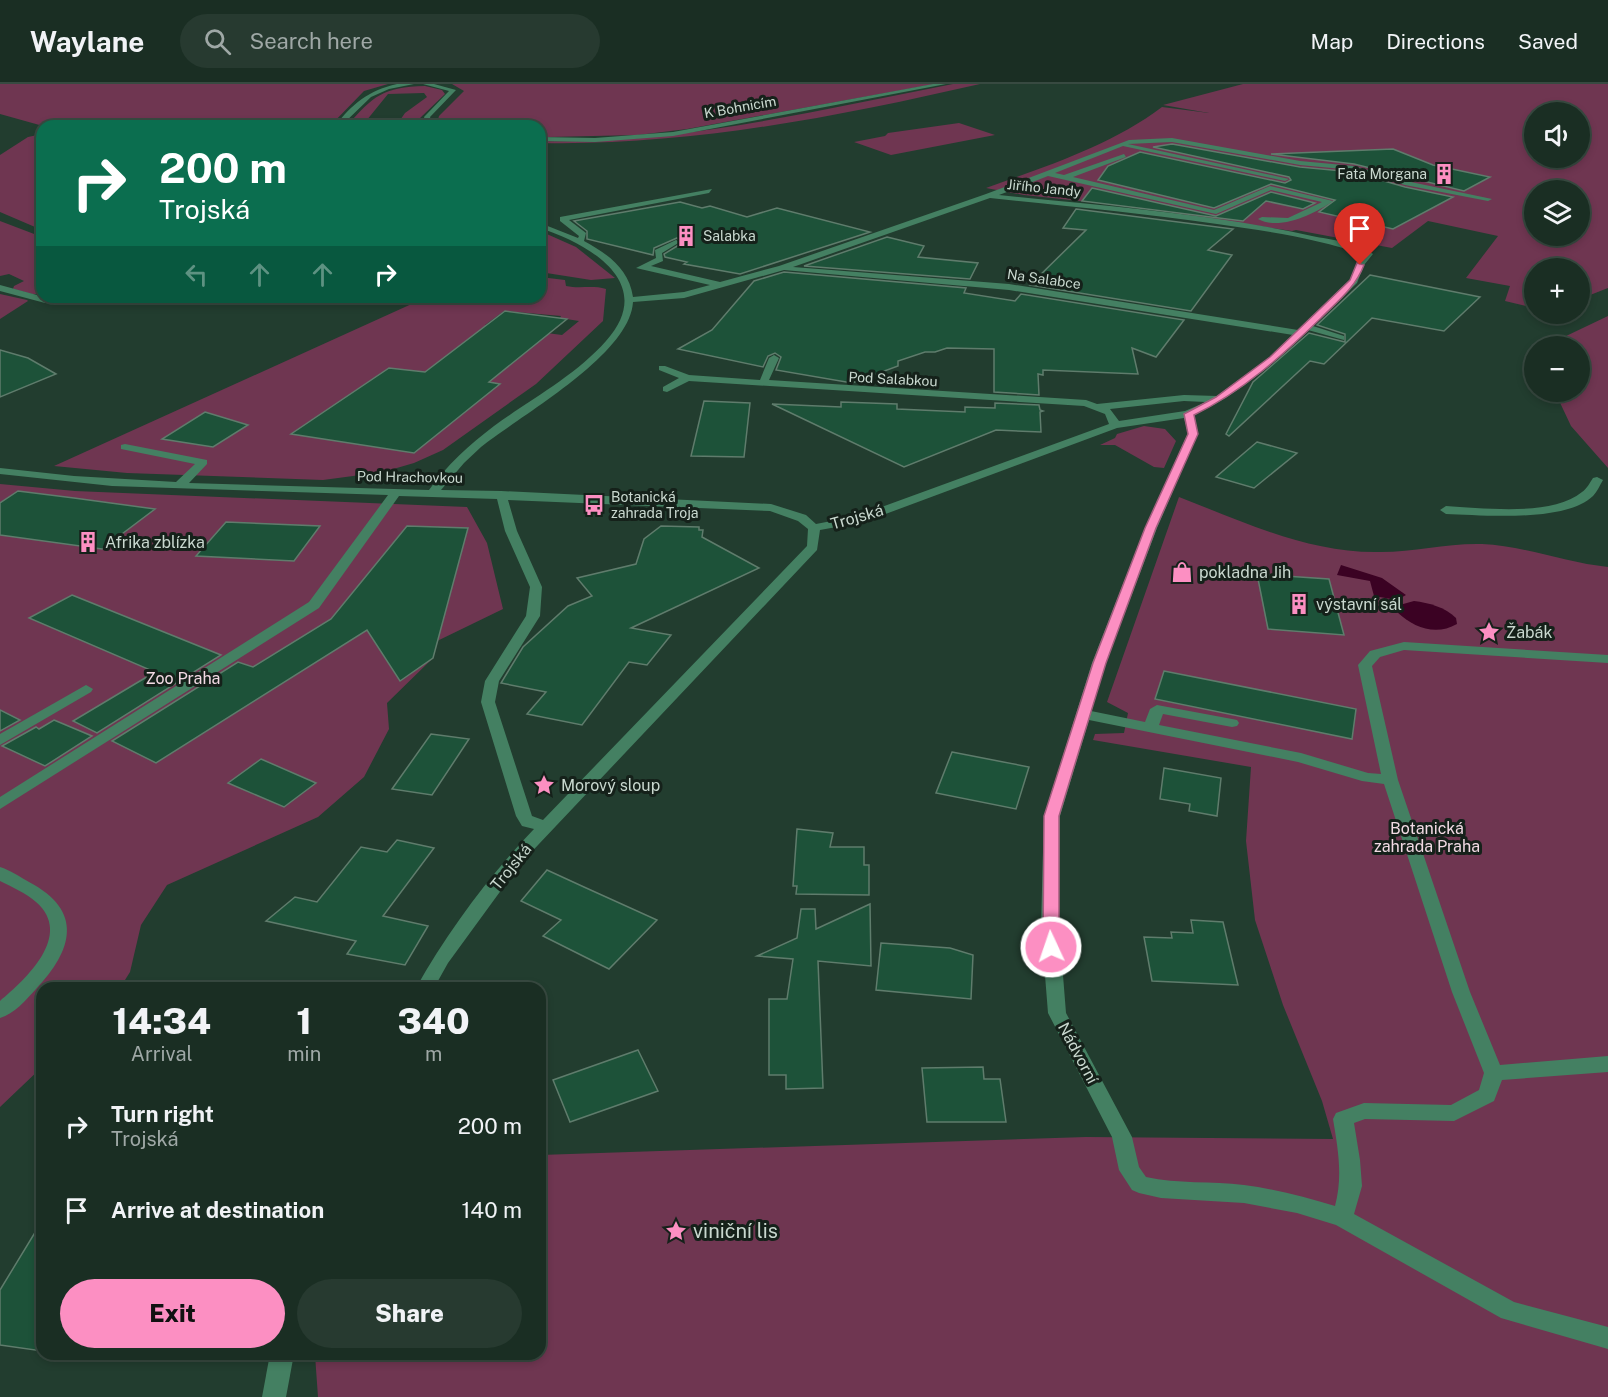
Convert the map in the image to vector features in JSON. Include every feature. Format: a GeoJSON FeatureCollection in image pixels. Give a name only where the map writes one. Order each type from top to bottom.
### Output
{"type":"FeatureCollection","features":[{"type":"Feature","properties":{"kind":"street"},"geometry":{"type":"LineString","coordinates":[[344,120],[368,94],[380,88],[411,84]]}},
{"type":"Feature","properties":{"kind":"street"},"geometry":{"type":"LineString","coordinates":[[426,84],[453,90],[427,117],[428,120]]}},
{"type":"Feature","properties":{"kind":"street","name":"K Bohnicím"},"geometry":{"type":"LineString","coordinates":[[546,139],[595,140],[673,134],[943,84]]}},
{"type":"Feature","properties":{"kind":"street"},"geometry":{"type":"LineString","coordinates":[[990,196],[1120,145],[1149,139],[1207,145],[1300,163],[1354,168],[1405,183],[1488,199]]}},
{"type":"Feature","properties":{"kind":"street"},"geometry":{"type":"LineString","coordinates":[[1120,145],[1285,179]]}},
{"type":"Feature","properties":{"kind":"street"},"geometry":{"type":"LineString","coordinates":[[1066,177],[1124,156]]}},
{"type":"Feature","properties":{"kind":"street"},"geometry":{"type":"LineString","coordinates":[[1046,173],[1216,212],[1288,220],[1329,201],[1270,188],[1216,212]]}},
{"type":"Feature","properties":{"kind":"street"},"geometry":{"type":"LineString","coordinates":[[580,242],[583,235],[563,219],[709,191]]}},
{"type":"Feature","properties":{"kind":"street","name":"Jiřího Jandy"},"geometry":{"type":"LineString","coordinates":[[630,295],[715,284],[782,268],[990,196],[1191,217],[1265,228],[1346,246],[1369,254]]}},
{"type":"Feature","properties":{"kind":"street"},"geometry":{"type":"LineString","coordinates":[[433,493],[440,481],[471,451],[588,362],[613,339],[621,328],[630,295],[621,271],[614,263],[580,242],[546,228]]}},
{"type":"Feature","properties":{"kind":"street"},"geometry":{"type":"LineString","coordinates":[[621,271],[644,267],[660,259],[658,252],[676,242]]}},
{"type":"Feature","properties":{"kind":"street","name":"Trojská"},"geometry":{"type":"LineString","coordinates":[[428,982],[441,959],[508,868],[545,826],[813,547],[814,528],[860,519],[1115,424],[1188,414],[1220,399],[1273,359],[1304,330],[1354,281],[1360,265],[1378,246]]}},
{"type":"Feature","properties":{"kind":"street"},"geometry":{"type":"LineString","coordinates":[[644,267],[715,284]]}},
{"type":"Feature","properties":{"kind":"street","name":"Na Salabce"},"geometry":{"type":"LineString","coordinates":[[782,268],[997,286],[1304,330],[1341,338]]}},
{"type":"Feature","properties":{"kind":"street","name":"Jiřího Jandy"},"geometry":{"type":"LineString","coordinates":[[630,295],[683,297],[715,284]]}},
{"type":"Feature","properties":{"kind":"street"},"geometry":{"type":"LineString","coordinates":[[0,288],[36,298]]}},
{"type":"Feature","properties":{"kind":"street"},"geometry":{"type":"LineString","coordinates":[[763,383],[774,358]]}},
{"type":"Feature","properties":{"kind":"street","name":"Pod Salabkou"},"geometry":{"type":"LineString","coordinates":[[662,368],[687,378],[1086,403],[1096,407],[1184,398],[1220,399]]}},
{"type":"Feature","properties":{"kind":"street"},"geometry":{"type":"LineString","coordinates":[[667,389],[687,378]]}},
{"type":"Feature","properties":{"kind":"street"},"geometry":{"type":"LineString","coordinates":[[1096,407],[1109,412],[1115,424]]}},
{"type":"Feature","properties":{"kind":"street","name":"Nádvorní"},"geometry":{"type":"LineString","coordinates":[[1188,414],[1193,434],[1151,528],[1082,714],[1052,816],[1050,926],[1057,1013],[1122,1137],[1129,1170],[1139,1184],[1161,1189],[1244,1194],[1297,1204],[1342,1218],[1509,1311],[1608,1338]]}},
{"type":"Feature","properties":{"kind":"street"},"geometry":{"type":"LineString","coordinates":[[126,447],[203,462],[180,485]]}},
{"type":"Feature","properties":{"kind":"street","name":"Pod Hrachovkou"},"geometry":{"type":"LineString","coordinates":[[0,471],[35,476],[180,485],[501,494],[771,508],[802,518],[814,528]]}},
{"type":"Feature","properties":{"kind":"street"},"geometry":{"type":"LineString","coordinates":[[1446,510],[1556,509],[1578,503],[1595,489],[1598,480]]}},
{"type":"Feature","properties":{"kind":"street"},"geometry":{"type":"LineString","coordinates":[[0,804],[314,605],[396,492]]}},
{"type":"Feature","properties":{"kind":"street"},"geometry":{"type":"LineString","coordinates":[[501,494],[511,531],[536,587],[533,616],[492,681],[488,702],[524,816],[528,822],[545,826]]}},
{"type":"Feature","properties":{"kind":"street"},"geometry":{"type":"LineString","coordinates":[[1342,1218],[1351,1186],[1350,1160],[1343,1119],[1364,1111],[1454,1113],[1487,1095],[1494,1073],[1461,992],[1390,780],[1365,665],[1375,654],[1404,646],[1428,645],[1608,659]]}},
{"type":"Feature","properties":{"kind":"street"},"geometry":{"type":"LineString","coordinates":[[0,740],[86,689]]}},
{"type":"Feature","properties":{"kind":"street"},"geometry":{"type":"LineString","coordinates":[[1151,728],[1157,709],[1232,723]]}},
{"type":"Feature","properties":{"kind":"street"},"geometry":{"type":"LineString","coordinates":[[1082,714],[1301,758],[1367,778],[1390,780]]}},
{"type":"Feature","properties":{"kind":"street"},"geometry":{"type":"LineString","coordinates":[[0,873],[45,900],[59,920],[59,945],[32,985],[0,1011]]}},
{"type":"Feature","properties":{"kind":"street"},"geometry":{"type":"LineString","coordinates":[[1494,1073],[1608,1064]]}},
{"type":"Feature","properties":{"kind":"street"},"geometry":{"type":"LineString","coordinates":[[274,1397],[281,1360]]}},
{"type":"Feature","properties":{"kind":"green space"},"geometry":{"type":"Polygon","coordinates":[[[0,84],[388,84],[364,91],[336,120],[36,120],[36,124],[0,114],[0,84]]]}},
{"type":"Feature","properties":{"kind":"green space"},"geometry":{"type":"Polygon","coordinates":[[[452,84],[935,84],[687,129],[638,135],[546,137],[546,120],[438,120],[439,116],[464,91],[452,84]]]}},
{"type":"Feature","properties":{"kind":"green space"},"geometry":{"type":"Polygon","coordinates":[[[953,84],[980,84],[871,108],[762,127],[651,140],[546,143],[546,141],[592,141],[696,132],[799,115],[953,84]]]}},
{"type":"Feature","properties":{"kind":"green space"},"geometry":{"type":"Polygon","coordinates":[[[1243,84],[1608,84],[1608,288],[1590,295],[1590,258],[1524,258],[1524,306],[1505,301],[1510,286],[1466,278],[1498,236],[1428,221],[1392,248],[1296,230],[1173,213],[1173,211],[1024,195],[986,188],[1100,144],[1162,107],[1209,113],[1163,105],[1243,84]]]}},
{"type":"Feature","properties":{"kind":"green space"},"geometry":{"type":"Polygon","coordinates":[[[425,86],[442,90],[445,94],[419,120],[400,120],[405,113],[427,97],[424,93],[388,94],[367,120],[352,120],[364,107],[380,95],[399,88],[425,86]]]}},
{"type":"Feature","properties":{"kind":"green space"},"geometry":{"type":"Polygon","coordinates":[[[959,123],[995,135],[891,155],[854,142],[885,136],[888,133],[959,123]]]}},
{"type":"Feature","properties":{"kind":"green space"},"geometry":{"type":"Polygon","coordinates":[[[36,135],[36,227],[0,212],[0,155],[28,137],[36,135]]]}},
{"type":"Feature","properties":{"kind":"green space"},"geometry":{"type":"Polygon","coordinates":[[[0,221],[36,235],[36,294],[13,289],[14,286],[24,281],[9,274],[0,276],[0,221]]]}},
{"type":"Feature","properties":{"kind":"green space"},"geometry":{"type":"Polygon","coordinates":[[[546,234],[576,247],[615,278],[591,280],[546,273],[546,234]]]}},
{"type":"Feature","properties":{"kind":"green space"},"geometry":{"type":"Polygon","coordinates":[[[546,278],[565,280],[566,286],[606,289],[603,321],[536,384],[443,450],[414,463],[383,472],[323,480],[127,473],[54,466],[414,303],[546,303],[546,278]],[[504,311],[485,325],[562,335],[579,321],[560,318],[561,316],[504,311]]]}},
{"type":"Feature","properties":{"kind":"green space"},"geometry":{"type":"Polygon","coordinates":[[[0,294],[27,300],[28,301],[0,319],[0,294]]]}},
{"type":"Feature","properties":{"kind":"green space"},"geometry":{"type":"Polygon","coordinates":[[[1608,316],[1608,468],[1571,426],[1560,402],[1590,402],[1590,336],[1566,336],[1608,316]]]}},
{"type":"Feature","properties":{"kind":"green space"},"geometry":{"type":"Polygon","coordinates":[[[1144,426],[1165,429],[1176,441],[1164,468],[1154,467],[1115,445],[1100,445],[1115,438],[1117,434],[1144,426]]]}},
{"type":"Feature","properties":{"kind":"green space","name":"Zoo Praha"},"geometry":{"type":"Polygon","coordinates":[[[0,484],[75,491],[467,507],[487,543],[503,609],[433,643],[433,658],[387,703],[389,729],[364,777],[318,817],[167,885],[141,925],[130,972],[124,982],[36,982],[36,1073],[0,1107],[0,484]]]}},
{"type":"Feature","properties":{"kind":"green space","name":"Botanická zahrada Praha"},"geometry":{"type":"Polygon","coordinates":[[[1179,497],[1278,535],[1329,548],[1381,552],[1457,545],[1498,545],[1608,567],[1608,1397],[318,1397],[315,1360],[546,1360],[546,1155],[1086,1137],[1333,1139],[1322,1101],[1283,1005],[1255,920],[1246,841],[1251,767],[1093,740],[1095,734],[1124,733],[1128,713],[1107,702],[1179,497]]]}},
{"type":"Feature","properties":{"kind":"shaded area"},"geometry":{"type":"Polygon","coordinates":[[[1341,565],[1382,578],[1406,595],[1397,600],[1374,596],[1370,581],[1337,575],[1341,565]]]}},
{"type":"Feature","properties":{"kind":"shaded area"},"geometry":{"type":"Polygon","coordinates":[[[1414,601],[1442,608],[1456,618],[1457,624],[1449,628],[1433,630],[1418,626],[1397,612],[1396,606],[1414,601]]]}},
{"type":"Feature","properties":{"kind":"building"},"geometry":{"type":"Polygon","coordinates":[[[1172,144],[1300,167],[1353,172],[1405,187],[1453,197],[1393,229],[1319,212],[1335,200],[1271,184],[1214,208],[1098,180],[1108,166],[1140,152],[1285,183],[1291,180],[1289,177],[1153,147],[1172,144]]]}},
{"type":"Feature","properties":{"kind":"building","name":"Fata Morgana"},"geometry":{"type":"Polygon","coordinates":[[[1393,149],[1433,165],[1490,177],[1464,191],[1354,164],[1271,154],[1393,149]]]}},
{"type":"Feature","properties":{"kind":"building"},"geometry":{"type":"Polygon","coordinates":[[[1092,188],[1216,216],[1271,192],[1315,203],[1303,209],[1266,201],[1243,221],[1082,201],[1092,188]]]}},
{"type":"Feature","properties":{"kind":"building"},"geometry":{"type":"Polygon","coordinates":[[[680,202],[702,208],[710,206],[747,217],[777,208],[870,232],[740,274],[684,264],[687,262],[665,257],[664,254],[682,243],[677,238],[654,248],[653,255],[587,239],[587,231],[574,221],[680,202]]]}},
{"type":"Feature","properties":{"kind":"building"},"geometry":{"type":"Polygon","coordinates":[[[1076,209],[1233,229],[1208,250],[1232,255],[1191,311],[1030,285],[1086,230],[1063,228],[1076,209]]]}},
{"type":"Feature","properties":{"kind":"building"},"geometry":{"type":"Polygon","coordinates":[[[887,237],[924,246],[918,257],[978,263],[970,279],[804,266],[887,237]]]}},
{"type":"Feature","properties":{"kind":"building"},"geometry":{"type":"Polygon","coordinates":[[[784,272],[966,288],[964,293],[1015,301],[1021,294],[1184,320],[1156,357],[1132,348],[1138,374],[1043,370],[1043,375],[1038,374],[1039,395],[994,392],[994,349],[947,348],[925,352],[898,361],[898,366],[852,383],[776,370],[781,357],[775,353],[768,356],[763,367],[678,349],[712,330],[754,281],[784,272]]]}},
{"type":"Feature","properties":{"kind":"building"},"geometry":{"type":"Polygon","coordinates":[[[1370,275],[1480,297],[1444,331],[1372,318],[1324,364],[1310,361],[1229,436],[1226,434],[1253,382],[1309,333],[1345,342],[1345,334],[1317,325],[1370,275]]]}},
{"type":"Feature","properties":{"kind":"building"},"geometry":{"type":"Polygon","coordinates":[[[505,311],[567,319],[489,382],[500,384],[414,453],[291,434],[389,368],[425,372],[505,311]]]}},
{"type":"Feature","properties":{"kind":"building"},"geometry":{"type":"Polygon","coordinates":[[[0,350],[28,358],[56,374],[0,397],[0,350]]]}},
{"type":"Feature","properties":{"kind":"building"},"geometry":{"type":"Polygon","coordinates":[[[704,401],[750,403],[744,457],[691,456],[704,401]]]}},
{"type":"Feature","properties":{"kind":"building"},"geometry":{"type":"Polygon","coordinates":[[[841,402],[897,404],[897,409],[965,412],[965,407],[995,408],[995,403],[1039,405],[1040,410],[1043,411],[1040,412],[1041,432],[996,430],[904,467],[772,404],[841,407],[841,402]]]}},
{"type":"Feature","properties":{"kind":"building"},"geometry":{"type":"Polygon","coordinates":[[[205,412],[248,425],[213,447],[162,439],[205,412]]]}},
{"type":"Feature","properties":{"kind":"building"},"geometry":{"type":"Polygon","coordinates":[[[1257,442],[1297,453],[1254,488],[1216,477],[1257,442]]]}},
{"type":"Feature","properties":{"kind":"building"},"geometry":{"type":"Polygon","coordinates":[[[18,491],[155,509],[102,549],[0,535],[0,503],[18,491]]]}},
{"type":"Feature","properties":{"kind":"building"},"geometry":{"type":"Polygon","coordinates":[[[226,522],[320,526],[294,561],[196,556],[226,522]]]}},
{"type":"Feature","properties":{"kind":"building"},"geometry":{"type":"Polygon","coordinates":[[[407,526],[468,528],[433,658],[400,681],[367,630],[156,763],[112,741],[238,662],[253,667],[331,619],[407,526]]]}},
{"type":"Feature","properties":{"kind":"building"},"geometry":{"type":"Polygon","coordinates":[[[661,526],[699,527],[699,530],[703,530],[702,537],[759,568],[631,628],[671,635],[647,665],[629,662],[582,725],[527,714],[546,692],[501,683],[523,647],[568,606],[592,596],[577,578],[636,564],[644,539],[661,526]]]}},
{"type":"Feature","properties":{"kind":"building","name":"výstavní sál"},"geometry":{"type":"Polygon","coordinates":[[[1257,574],[1329,579],[1344,635],[1268,629],[1257,574]]]}},
{"type":"Feature","properties":{"kind":"building"},"geometry":{"type":"Polygon","coordinates":[[[72,595],[221,655],[97,733],[73,721],[155,672],[29,618],[72,595]]]}},
{"type":"Feature","properties":{"kind":"building"},"geometry":{"type":"Polygon","coordinates":[[[1164,671],[1356,709],[1352,739],[1155,699],[1164,671]]]}},
{"type":"Feature","properties":{"kind":"building"},"geometry":{"type":"Polygon","coordinates":[[[0,710],[20,720],[0,731],[0,710]]]}},
{"type":"Feature","properties":{"kind":"building"},"geometry":{"type":"Polygon","coordinates":[[[54,720],[92,736],[45,766],[2,746],[36,727],[39,729],[54,720]]]}},
{"type":"Feature","properties":{"kind":"building"},"geometry":{"type":"Polygon","coordinates":[[[431,734],[469,739],[432,795],[392,789],[431,734]]]}},
{"type":"Feature","properties":{"kind":"building"},"geometry":{"type":"Polygon","coordinates":[[[952,752],[1029,767],[1016,809],[936,793],[952,752]]]}},
{"type":"Feature","properties":{"kind":"building"},"geometry":{"type":"Polygon","coordinates":[[[261,759],[316,783],[284,807],[228,783],[261,759]]]}},
{"type":"Feature","properties":{"kind":"building"},"geometry":{"type":"Polygon","coordinates":[[[1164,768],[1221,778],[1217,816],[1189,811],[1190,804],[1160,799],[1164,768]]]}},
{"type":"Feature","properties":{"kind":"building"},"geometry":{"type":"Polygon","coordinates":[[[797,829],[833,833],[830,847],[864,847],[864,865],[869,865],[869,895],[796,894],[797,886],[793,886],[797,829]]]}},
{"type":"Feature","properties":{"kind":"building"},"geometry":{"type":"Polygon","coordinates":[[[397,840],[434,848],[383,916],[428,926],[405,965],[347,954],[356,941],[266,921],[295,897],[317,902],[361,847],[387,852],[397,840]]]}},
{"type":"Feature","properties":{"kind":"building"},"geometry":{"type":"Polygon","coordinates":[[[547,870],[657,920],[609,969],[543,936],[561,920],[521,901],[547,870]]]}},
{"type":"Feature","properties":{"kind":"building"},"geometry":{"type":"Polygon","coordinates":[[[870,904],[871,966],[818,961],[823,1088],[786,1089],[786,1075],[769,1075],[769,999],[787,999],[793,959],[757,956],[797,938],[801,909],[815,909],[816,929],[870,904]]]}},
{"type":"Feature","properties":{"kind":"building"},"geometry":{"type":"Polygon","coordinates":[[[1191,920],[1223,922],[1238,985],[1152,981],[1144,937],[1172,938],[1171,932],[1193,933],[1191,920]]]}},
{"type":"Feature","properties":{"kind":"building"},"geometry":{"type":"Polygon","coordinates":[[[881,943],[950,948],[973,955],[971,999],[876,990],[881,943]]]}},
{"type":"Feature","properties":{"kind":"building"},"geometry":{"type":"Polygon","coordinates":[[[638,1050],[658,1091],[570,1122],[553,1080],[638,1050]]]}},
{"type":"Feature","properties":{"kind":"building"},"geometry":{"type":"Polygon","coordinates":[[[983,1067],[984,1079],[1000,1079],[1006,1122],[927,1122],[922,1068],[983,1067]]]}},
{"type":"Feature","properties":{"kind":"building"},"geometry":{"type":"Polygon","coordinates":[[[36,1231],[36,1350],[0,1345],[0,1290],[36,1231]]]}},
{"type":"Feature","properties":{"kind":"place","name":"Fata Morgana"},"geometry":{"type":"Point","coordinates":[1444,174]}},
{"type":"Feature","properties":{"kind":"place","name":"Salabka"},"geometry":{"type":"Point","coordinates":[686,236]}},
{"type":"Feature","properties":{"kind":"place","name":"Botanická zahrada Troja"},"geometry":{"type":"Point","coordinates":[594,505]}},
{"type":"Feature","properties":{"kind":"place","name":"Afrika zblízka"},"geometry":{"type":"Point","coordinates":[88,542]}},
{"type":"Feature","properties":{"kind":"place","name":"pokladna Jih"},"geometry":{"type":"Point","coordinates":[1182,572]}},
{"type":"Feature","properties":{"kind":"place","name":"výstavní sál"},"geometry":{"type":"Point","coordinates":[1299,604]}},
{"type":"Feature","properties":{"kind":"place","name":"Žabák"},"geometry":{"type":"Point","coordinates":[1489,632]}},
{"type":"Feature","properties":{"kind":"place","name":"Morový sloup"},"geometry":{"type":"Point","coordinates":[544,785]}},
{"type":"Feature","properties":{"kind":"place","name":"viniční lis"},"geometry":{"type":"Point","coordinates":[676,1231]}},
{"type":"Feature","properties":{"kind":"route"},"geometry":{"type":"LineString","coordinates":[[1051,947],[1052,816],[1099,663],[1151,528],[1177,465],[1193,434],[1188,414],[1220,399],[1273,359],[1354,281],[1360,265]]}}]}
